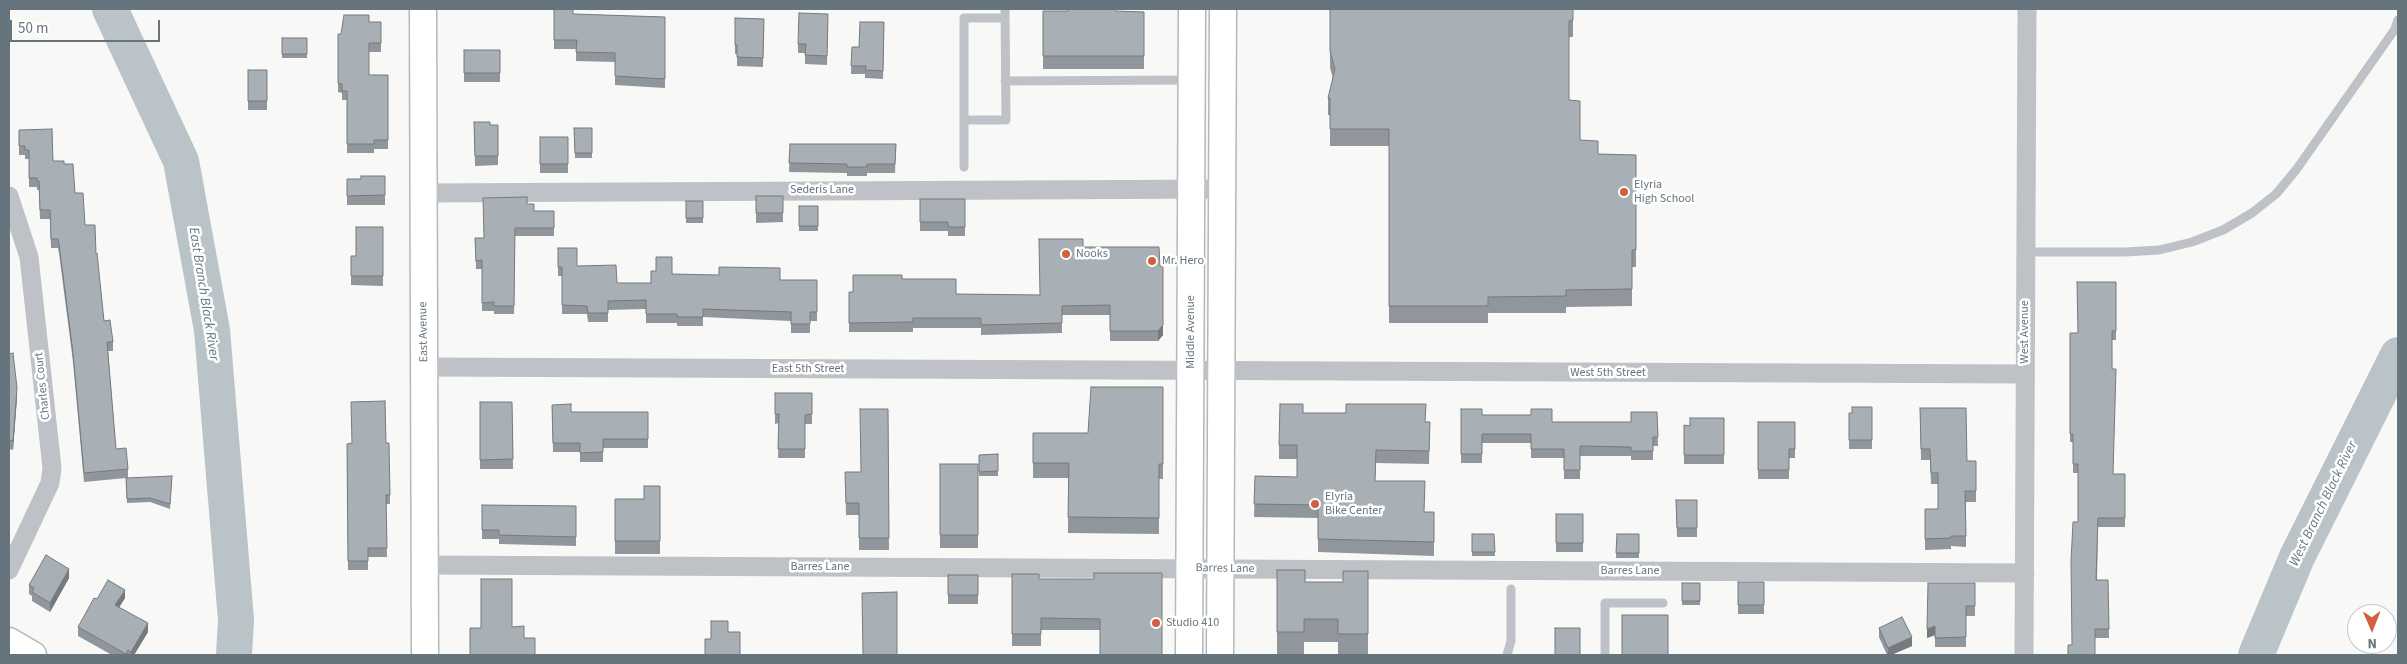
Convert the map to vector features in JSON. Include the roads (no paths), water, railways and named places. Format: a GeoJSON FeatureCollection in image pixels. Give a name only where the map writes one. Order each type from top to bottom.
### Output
{"type":"FeatureCollection","features":[{"type":"Feature","properties":{"kind":"main road","name":"East Avenue"},"geometry":{"type":"LineString","coordinates":[[424,9],[422,193],[425,655]]}},
{"type":"Feature","properties":{"kind":"main road","name":"Middle Avenue"},"geometry":{"type":"LineString","coordinates":[[1189,655],[1192,9]]}},
{"type":"Feature","properties":{"kind":"main road"},"geometry":{"type":"LineString","coordinates":[[1220,655],[1223,9]]}},
{"type":"Feature","properties":{"kind":"main road"},"geometry":{"type":"LineString","coordinates":[[9,641],[33,655]]}},
{"type":"Feature","properties":{"kind":"street","name":"West Avenue"},"geometry":{"type":"LineString","coordinates":[[2024,655],[2027,9]]}},
{"type":"Feature","properties":{"kind":"street","name":"Sederis Lane"},"geometry":{"type":"LineString","coordinates":[[422,193],[1223,189]]}},
{"type":"Feature","properties":{"kind":"street","name":"Charles Court"},"geometry":{"type":"LineString","coordinates":[[9,196],[31,265],[52,468],[50,483],[9,570]]}},
{"type":"Feature","properties":{"kind":"street","name":"East 5th Street"},"geometry":{"type":"LineString","coordinates":[[424,368],[1191,371]]}},
{"type":"Feature","properties":{"kind":"street","name":"West 5th Street"},"geometry":{"type":"LineString","coordinates":[[1191,371],[2025,374]]}},
{"type":"Feature","properties":{"kind":"street","name":"Barres Lane"},"geometry":{"type":"LineString","coordinates":[[425,565],[2025,573]]}},
{"type":"Feature","properties":{"kind":"lane"},"geometry":{"type":"LineString","coordinates":[[964,120],[1006,120],[1005,13],[964,18],[964,120],[964,167]]}},
{"type":"Feature","properties":{"kind":"lane"},"geometry":{"type":"LineString","coordinates":[[2026,252],[2159,250],[2192,242],[2223,230],[2252,213],[2276,194],[2296,170],[2395,29],[2398,20]]}},
{"type":"Feature","properties":{"kind":"lane"},"geometry":{"type":"LineString","coordinates":[[1006,81],[1191,80]]}},
{"type":"Feature","properties":{"kind":"lane"},"geometry":{"type":"LineString","coordinates":[[1507,655],[1511,641],[1511,589]]}},
{"type":"Feature","properties":{"kind":"lane"},"geometry":{"type":"LineString","coordinates":[[1605,655],[1605,603],[1663,603]]}},
{"type":"Feature","properties":{"kind":"waterway","name":"East Branch Black River"},"geometry":{"type":"LineString","coordinates":[[110,9],[181,161],[212,330],[236,620],[234,655]]}},
{"type":"Feature","properties":{"kind":"waterway","name":"West Branch Black River"},"geometry":{"type":"LineString","coordinates":[[2256,655],[2297,557],[2398,355]]}},
{"type":"Feature","properties":{"kind":"place","name":"Elyria High School"},"geometry":{"type":"Point","coordinates":[1624,192]}},
{"type":"Feature","properties":{"kind":"place","name":"Nooks"},"geometry":{"type":"Point","coordinates":[1066,254]}},
{"type":"Feature","properties":{"kind":"place","name":"Mr. Hero"},"geometry":{"type":"Point","coordinates":[1152,261]}},
{"type":"Feature","properties":{"kind":"place","name":"Elyria Bike Center"},"geometry":{"type":"Point","coordinates":[1315,504]}},
{"type":"Feature","properties":{"kind":"place","name":"Studio 410"},"geometry":{"type":"Point","coordinates":[1156,623]}}]}
